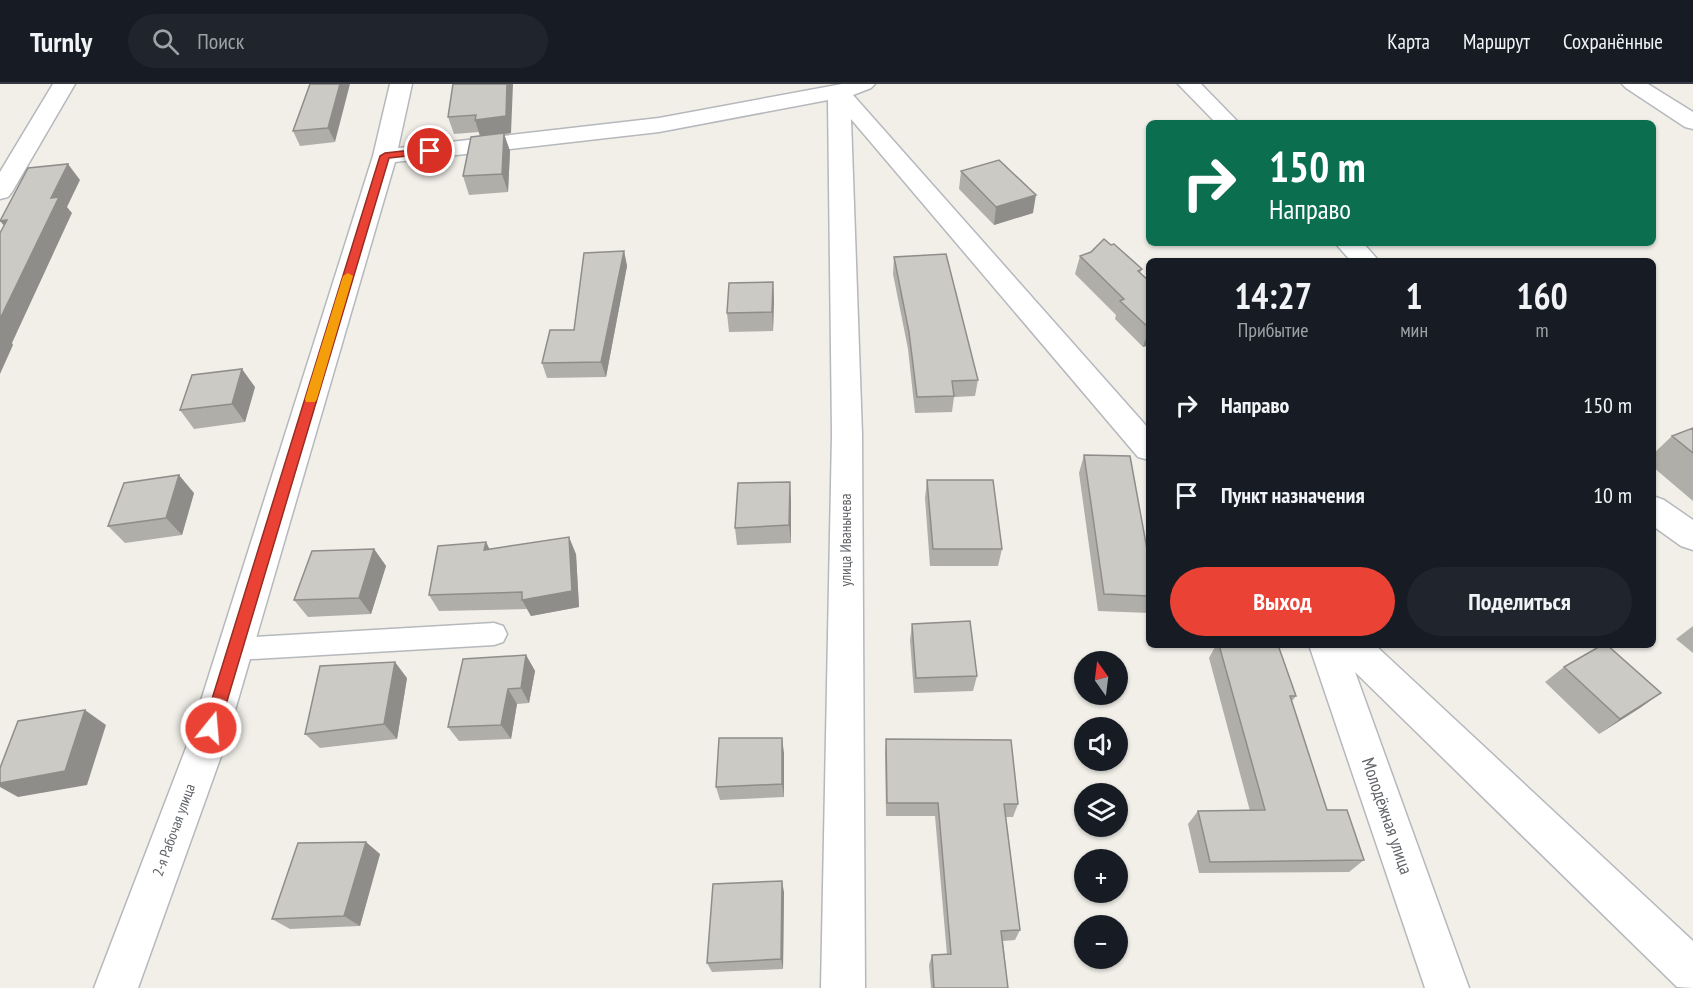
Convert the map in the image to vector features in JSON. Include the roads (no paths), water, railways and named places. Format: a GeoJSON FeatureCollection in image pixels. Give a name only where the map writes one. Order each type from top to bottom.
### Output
{"type":"FeatureCollection","features":[{"type":"Feature","properties":{"kind":"street"},"geometry":{"type":"LineString","coordinates":[[0,192],[64,84]]}},
{"type":"Feature","properties":{"kind":"street","name":"2-я Рабочая улица"},"geometry":{"type":"LineString","coordinates":[[116,988],[205,748],[385,156],[401,84]]}},
{"type":"Feature","properties":{"kind":"street"},"geometry":{"type":"LineString","coordinates":[[1189,84],[1225,120]]}},
{"type":"Feature","properties":{"kind":"street"},"geometry":{"type":"LineString","coordinates":[[1633,84],[1693,122]]}},
{"type":"Feature","properties":{"kind":"street"},"geometry":{"type":"LineString","coordinates":[[385,156],[659,125],[851,88],[1146,445]]}},
{"type":"Feature","properties":{"kind":"street","name":"улица Иванычева"},"geometry":{"type":"LineString","coordinates":[[843,988],[851,88]]}},
{"type":"Feature","properties":{"kind":"street"},"geometry":{"type":"LineString","coordinates":[[1351,246],[1363,258]]}},
{"type":"Feature","properties":{"kind":"street"},"geometry":{"type":"LineString","coordinates":[[1656,510],[1693,537]]}},
{"type":"Feature","properties":{"kind":"street","name":"Молодёжная улица"},"geometry":{"type":"LineString","coordinates":[[1328,648],[1447,988]]}},
{"type":"Feature","properties":{"kind":"street"},"geometry":{"type":"LineString","coordinates":[[1354,648],[1693,971]]}},
{"type":"Feature","properties":{"kind":"lane"},"geometry":{"type":"LineString","coordinates":[[235,649],[494,634]]}}]}
